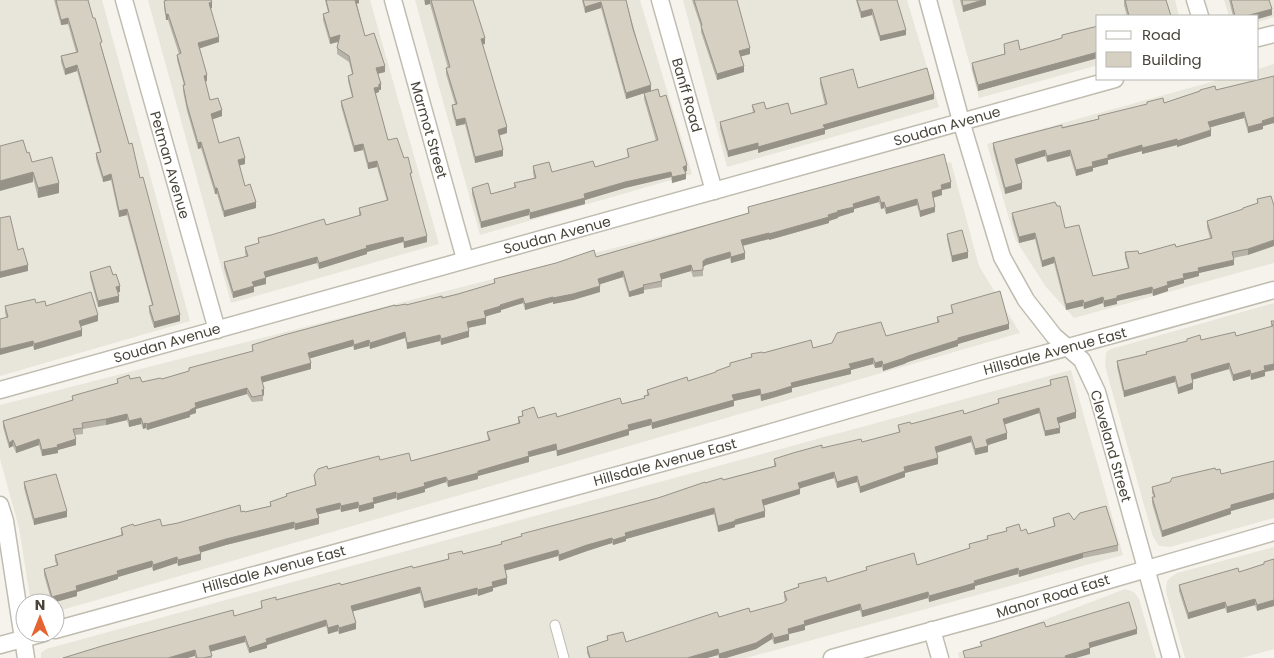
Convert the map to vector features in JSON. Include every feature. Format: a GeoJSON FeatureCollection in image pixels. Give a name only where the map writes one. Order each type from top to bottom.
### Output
{"type":"FeatureCollection","features":[{"type":"Feature","properties":{"kind":"street","name":"Petman Avenue"},"geometry":{"type":"LineString","coordinates":[[124,0],[217,330]]}},
{"type":"Feature","properties":{"kind":"street","name":"Marmot Street"},"geometry":{"type":"LineString","coordinates":[[393,0],[465,260]]}},
{"type":"Feature","properties":{"kind":"street","name":"Banff Road"},"geometry":{"type":"LineString","coordinates":[[660,0],[714,191]]}},
{"type":"Feature","properties":{"kind":"street","name":"Cleveland Street"},"geometry":{"type":"LineString","coordinates":[[928,0],[961,122],[1002,257],[1026,300],[1054,336],[1082,360],[1097,392],[1171,658]]}},
{"type":"Feature","properties":{"kind":"street"},"geometry":{"type":"LineString","coordinates":[[1195,0],[1200,15]]}},
{"type":"Feature","properties":{"kind":"street"},"geometry":{"type":"LineString","coordinates":[[1259,38],[1274,34]]}},
{"type":"Feature","properties":{"kind":"street","name":"Soudan Avenue"},"geometry":{"type":"LineString","coordinates":[[0,390],[1110,80]]}},
{"type":"Feature","properties":{"kind":"street","name":"Hillsdale Avenue East"},"geometry":{"type":"LineString","coordinates":[[65,627],[727,445],[1274,290]]}},
{"type":"Feature","properties":{"kind":"street"},"geometry":{"type":"LineString","coordinates":[[0,505],[5,522],[16,593]]}},
{"type":"Feature","properties":{"kind":"street","name":"Manor Road East"},"geometry":{"type":"LineString","coordinates":[[832,658],[992,614],[1274,532]]}},
{"type":"Feature","properties":{"kind":"street"},"geometry":{"type":"LineString","coordinates":[[932,630],[940,658]]}},
{"type":"Feature","properties":{"kind":"street"},"geometry":{"type":"LineString","coordinates":[[0,645],[15,641]]}},
{"type":"Feature","properties":{"kind":"street"},"geometry":{"type":"LineString","coordinates":[[24,643],[26,658]]}},
{"type":"Feature","properties":{"kind":"lane"},"geometry":{"type":"LineString","coordinates":[[555,625],[564,658]]}},
{"type":"Feature","properties":{"kind":"shaded area"},"geometry":{"type":"Polygon","coordinates":[[[0,0],[102,0],[190,321],[0,376],[0,0]]]}},
{"type":"Feature","properties":{"kind":"shaded area"},"geometry":{"type":"Polygon","coordinates":[[[148,0],[370,0],[439,244],[231,303],[148,0]]]}},
{"type":"Feature","properties":{"kind":"shaded area"},"geometry":{"type":"Polygon","coordinates":[[[415,0],[640,0],[692,174],[480,235],[415,0]]]}},
{"type":"Feature","properties":{"kind":"shaded area"},"geometry":{"type":"Polygon","coordinates":[[[683,0],[907,0],[939,107],[727,167],[683,0]]]}},
{"type":"Feature","properties":{"kind":"shaded area"},"geometry":{"type":"Polygon","coordinates":[[[952,0],[1175,0],[1179,15],[1096,15],[1096,66],[979,98],[952,0]]]}},
{"type":"Feature","properties":{"kind":"shaded area"},"geometry":{"type":"Polygon","coordinates":[[[1224,0],[1274,0],[1274,17],[1259,22],[1259,15],[1229,15],[1224,0]]]}},
{"type":"Feature","properties":{"kind":"shaded area"},"geometry":{"type":"Polygon","coordinates":[[[1274,64],[1274,263],[1074,318],[1046,287],[1015,239],[987,144],[1218,80],[1259,80],[1259,69],[1274,64]]]}},
{"type":"Feature","properties":{"kind":"shaded area"},"geometry":{"type":"Polygon","coordinates":[[[951,162],[979,266],[1020,333],[65,609],[65,593],[29,593],[19,528],[0,459],[0,405],[951,162]]]}},
{"type":"Feature","properties":{"kind":"shaded area"},"geometry":{"type":"Polygon","coordinates":[[[1274,303],[1274,518],[1170,547],[1159,546],[1153,537],[1105,366],[1106,352],[1274,303]]]}},
{"type":"Feature","properties":{"kind":"shaded area"},"geometry":{"type":"Polygon","coordinates":[[[1071,370],[1123,555],[746,658],[41,658],[41,653],[46,649],[1071,370]]]}},
{"type":"Feature","properties":{"kind":"shaded area"},"geometry":{"type":"Polygon","coordinates":[[[1274,547],[1274,649],[1242,658],[1185,658],[1166,592],[1167,581],[1177,573],[1274,547]]]}},
{"type":"Feature","properties":{"kind":"shaded area"},"geometry":{"type":"Polygon","coordinates":[[[1125,589],[1134,592],[1139,599],[1156,658],[959,658],[958,653],[1125,589]]]}},
{"type":"Feature","properties":{"kind":"building"},"geometry":{"type":"Polygon","coordinates":[[[56,0],[88,0],[102,42],[100,43],[129,144],[132,143],[140,178],[143,177],[180,315],[154,322],[149,306],[153,305],[127,209],[119,211],[111,174],[103,177],[96,153],[101,152],[77,65],[65,69],[61,56],[78,52],[68,18],[61,20],[56,0]]]}},
{"type":"Feature","properties":{"kind":"building"},"geometry":{"type":"Polygon","coordinates":[[[211,0],[212,2],[209,3],[219,37],[198,43],[207,75],[204,76],[210,100],[218,98],[222,110],[211,114],[219,143],[239,137],[245,158],[238,160],[245,186],[250,184],[256,202],[224,211],[201,142],[198,143],[187,105],[183,85],[185,85],[177,55],[181,53],[168,14],[166,15],[164,1],[211,0]]]}},
{"type":"Feature","properties":{"kind":"building"},"geometry":{"type":"Polygon","coordinates":[[[326,0],[355,0],[365,36],[374,33],[385,66],[376,68],[381,84],[379,84],[379,87],[374,88],[388,140],[397,138],[404,158],[408,157],[412,173],[410,173],[427,236],[404,242],[403,237],[366,246],[367,248],[319,263],[317,257],[264,272],[266,278],[252,282],[254,286],[233,292],[224,262],[248,256],[245,247],[259,243],[258,238],[324,219],[326,225],[361,215],[359,208],[388,200],[377,161],[368,163],[363,144],[354,146],[341,101],[353,97],[348,76],[353,74],[349,56],[337,48],[340,35],[330,38],[323,14],[329,12],[326,0]]]}},
{"type":"Feature","properties":{"kind":"building"},"geometry":{"type":"Polygon","coordinates":[[[431,0],[473,0],[485,38],[481,39],[507,127],[498,130],[503,150],[475,157],[465,118],[456,120],[452,105],[457,104],[446,68],[450,67],[431,0]]]}},
{"type":"Feature","properties":{"kind":"building"},"geometry":{"type":"Polygon","coordinates":[[[583,0],[626,0],[651,85],[626,93],[601,2],[585,7],[583,0]]]}},
{"type":"Feature","properties":{"kind":"building"},"geometry":{"type":"Polygon","coordinates":[[[694,0],[737,0],[750,48],[739,51],[744,66],[717,74],[694,0]]]}},
{"type":"Feature","properties":{"kind":"building"},"geometry":{"type":"Polygon","coordinates":[[[857,0],[897,0],[906,30],[880,36],[872,9],[861,12],[857,0]]]}},
{"type":"Feature","properties":{"kind":"building"},"geometry":{"type":"Polygon","coordinates":[[[962,0],[983,0],[963,6],[962,0]]]}},
{"type":"Feature","properties":{"kind":"building"},"geometry":{"type":"Polygon","coordinates":[[[1125,0],[1166,0],[1171,15],[1129,15],[1125,0]]]}},
{"type":"Feature","properties":{"kind":"building"},"geometry":{"type":"Polygon","coordinates":[[[1231,0],[1269,0],[1272,9],[1250,15],[1235,15],[1231,0]]]}},
{"type":"Feature","properties":{"kind":"building"},"geometry":{"type":"Polygon","coordinates":[[[1096,26],[1096,53],[978,85],[972,63],[1005,54],[1004,44],[1018,40],[1020,50],[1062,38],[1062,35],[1096,26]]]}},
{"type":"Feature","properties":{"kind":"building"},"geometry":{"type":"Polygon","coordinates":[[[927,68],[934,94],[823,125],[825,128],[758,147],[758,143],[728,151],[720,122],[755,112],[752,105],[764,102],[766,109],[788,103],[791,114],[827,104],[820,78],[853,69],[858,88],[927,68]]]}},
{"type":"Feature","properties":{"kind":"building"},"geometry":{"type":"Polygon","coordinates":[[[1274,76],[1274,117],[1262,121],[1263,123],[1248,127],[1244,112],[1208,122],[1211,130],[1177,141],[1177,139],[1142,148],[1142,145],[1108,155],[1108,158],[1092,162],[1093,166],[1076,170],[1070,150],[1047,156],[1045,150],[1015,159],[1022,183],[1005,188],[993,143],[1062,125],[1062,128],[1099,119],[1098,116],[1147,104],[1147,102],[1163,98],[1164,103],[1215,86],[1216,90],[1274,76]]]}},
{"type":"Feature","properties":{"kind":"building"},"geometry":{"type":"Polygon","coordinates":[[[658,89],[660,97],[666,95],[687,165],[683,167],[686,174],[672,177],[671,172],[625,182],[584,194],[585,198],[530,213],[529,209],[481,222],[472,188],[488,183],[491,194],[516,187],[514,183],[536,178],[533,166],[549,162],[552,172],[593,161],[595,167],[629,157],[627,149],[658,140],[644,93],[658,89]]]}},
{"type":"Feature","properties":{"kind":"building"},"geometry":{"type":"Polygon","coordinates":[[[23,140],[32,162],[52,157],[59,183],[38,188],[33,172],[0,181],[0,146],[23,140]]]}},
{"type":"Feature","properties":{"kind":"building"},"geometry":{"type":"Polygon","coordinates":[[[944,154],[951,182],[941,185],[942,189],[932,192],[935,207],[920,211],[917,199],[886,208],[884,202],[881,203],[879,196],[853,204],[854,207],[837,211],[828,215],[829,217],[741,240],[745,253],[731,257],[730,252],[706,259],[703,261],[703,270],[693,271],[691,265],[660,274],[662,281],[643,285],[644,287],[629,292],[623,271],[598,279],[600,286],[573,294],[525,304],[523,298],[500,305],[484,311],[486,318],[467,322],[469,331],[441,339],[440,335],[407,343],[405,332],[370,343],[369,340],[354,345],[353,340],[308,353],[311,363],[261,377],[264,389],[262,390],[263,395],[252,397],[247,388],[195,403],[196,407],[190,411],[147,424],[143,424],[141,418],[129,421],[127,414],[82,423],[83,428],[73,429],[76,439],[57,445],[58,447],[42,450],[39,439],[16,447],[13,440],[9,443],[3,421],[73,400],[72,396],[118,383],[117,379],[129,375],[130,379],[140,377],[142,382],[162,379],[189,371],[189,368],[253,351],[252,345],[284,335],[395,305],[406,305],[458,294],[495,283],[494,279],[556,263],[594,250],[596,257],[749,213],[748,207],[944,154]]]}},
{"type":"Feature","properties":{"kind":"building"},"geometry":{"type":"Polygon","coordinates":[[[1271,196],[1274,206],[1274,240],[1248,249],[1232,252],[1234,260],[1198,268],[1199,271],[1183,274],[1184,278],[1167,282],[1168,285],[1153,290],[1152,287],[1117,296],[1117,298],[1104,301],[1103,297],[1084,303],[1083,300],[1066,304],[1054,257],[1042,261],[1035,233],[1019,237],[1012,213],[1055,202],[1057,206],[1060,206],[1065,228],[1079,225],[1093,276],[1129,268],[1125,252],[1138,251],[1139,254],[1175,244],[1176,247],[1212,238],[1207,221],[1258,203],[1257,199],[1271,196]]]}},
{"type":"Feature","properties":{"kind":"building"},"geometry":{"type":"Polygon","coordinates":[[[10,216],[18,250],[23,248],[28,265],[0,272],[0,218],[10,216]]]}},
{"type":"Feature","properties":{"kind":"building"},"geometry":{"type":"Polygon","coordinates":[[[962,230],[968,252],[952,256],[947,234],[962,230]]]}},
{"type":"Feature","properties":{"kind":"building"},"geometry":{"type":"Polygon","coordinates":[[[110,266],[113,275],[116,274],[120,286],[116,287],[119,296],[98,301],[90,272],[110,266]]]}},
{"type":"Feature","properties":{"kind":"building"},"geometry":{"type":"Polygon","coordinates":[[[1000,291],[1009,324],[958,338],[958,340],[883,365],[882,361],[875,363],[873,358],[849,364],[851,368],[791,383],[792,386],[773,392],[761,395],[760,389],[732,395],[734,400],[652,423],[651,419],[628,425],[629,429],[557,451],[556,444],[528,452],[529,456],[478,471],[478,473],[448,481],[446,477],[424,483],[425,486],[373,498],[374,502],[359,506],[358,502],[341,506],[340,503],[316,509],[319,518],[295,524],[294,522],[226,539],[199,547],[201,554],[178,560],[177,557],[153,565],[152,561],[117,571],[118,574],[76,586],[77,590],[65,593],[51,593],[44,569],[58,565],[55,555],[123,535],[121,528],[133,524],[134,526],[160,519],[162,526],[240,505],[241,512],[271,506],[270,502],[287,496],[286,494],[316,485],[314,475],[318,469],[327,466],[328,469],[379,456],[380,460],[409,453],[411,461],[490,440],[487,432],[520,423],[518,417],[523,416],[522,411],[534,407],[538,418],[556,413],[557,417],[620,398],[622,404],[645,398],[644,396],[649,395],[647,390],[687,377],[688,381],[716,372],[730,366],[730,363],[752,357],[751,354],[763,353],[811,340],[813,348],[832,343],[837,333],[881,322],[886,336],[939,322],[937,317],[953,313],[951,305],[1000,291]]]}},
{"type":"Feature","properties":{"kind":"building"},"geometry":{"type":"Polygon","coordinates":[[[91,292],[98,315],[79,321],[82,330],[34,344],[33,341],[0,349],[0,319],[8,317],[5,306],[35,299],[36,303],[45,301],[46,306],[91,292]]]}},
{"type":"Feature","properties":{"kind":"building"},"geometry":{"type":"Polygon","coordinates":[[[1271,321],[1274,321],[1274,364],[1264,366],[1265,370],[1251,374],[1250,370],[1233,375],[1229,363],[1191,374],[1193,383],[1178,388],[1175,376],[1124,391],[1117,361],[1147,354],[1146,352],[1187,341],[1187,339],[1200,335],[1201,340],[1235,332],[1236,336],[1273,326],[1271,321]]]}},
{"type":"Feature","properties":{"kind":"building"},"geometry":{"type":"Polygon","coordinates":[[[1067,376],[1076,412],[1057,418],[1060,428],[1045,431],[1039,408],[1003,419],[1007,433],[986,440],[988,446],[975,449],[971,436],[935,447],[938,458],[904,467],[905,471],[860,487],[857,476],[837,482],[834,472],[798,483],[800,489],[762,500],[765,511],[732,522],[718,526],[714,508],[625,533],[626,536],[587,545],[559,555],[558,550],[504,565],[507,578],[492,582],[493,586],[478,590],[477,588],[424,602],[420,587],[351,606],[356,623],[339,628],[338,625],[328,628],[326,620],[266,639],[267,642],[249,648],[245,636],[209,646],[212,656],[203,658],[197,658],[195,650],[168,658],[63,658],[233,610],[234,616],[262,608],[261,601],[276,597],[276,600],[340,583],[341,585],[412,566],[413,568],[449,559],[448,554],[462,551],[463,554],[502,544],[501,542],[522,536],[521,534],[658,498],[705,482],[722,478],[723,480],[776,466],[774,459],[793,453],[822,445],[822,448],[861,439],[862,442],[900,432],[898,425],[910,422],[911,424],[963,410],[964,414],[999,403],[998,399],[1051,385],[1050,380],[1067,376]]]}},
{"type":"Feature","properties":{"kind":"building"},"geometry":{"type":"Polygon","coordinates":[[[1274,461],[1274,493],[1231,505],[1231,508],[1162,531],[1152,497],[1155,497],[1152,487],[1170,482],[1172,478],[1215,468],[1216,470],[1220,469],[1221,474],[1274,461]]]}},
{"type":"Feature","properties":{"kind":"building"},"geometry":{"type":"Polygon","coordinates":[[[56,474],[67,511],[34,519],[24,482],[56,474]]]}},
{"type":"Feature","properties":{"kind":"building"},"geometry":{"type":"Polygon","coordinates":[[[1106,506],[1118,545],[1019,571],[1018,568],[929,596],[928,592],[862,611],[860,604],[804,621],[805,624],[788,629],[789,634],[774,638],[772,633],[756,643],[719,654],[718,649],[687,658],[590,658],[587,647],[608,640],[607,636],[623,632],[626,642],[717,612],[719,617],[749,608],[750,612],[783,603],[787,600],[784,592],[799,587],[798,584],[826,577],[827,582],[867,570],[866,567],[914,553],[917,565],[970,548],[969,544],[988,539],[987,536],[1007,531],[1006,528],[1019,524],[1021,531],[1026,529],[1028,534],[1055,526],[1053,518],[1069,513],[1074,520],[1080,513],[1106,506]]]}},
{"type":"Feature","properties":{"kind":"building"},"geometry":{"type":"Polygon","coordinates":[[[1274,559],[1274,600],[1257,605],[1255,599],[1227,607],[1225,602],[1188,613],[1179,585],[1238,568],[1239,572],[1274,559]]]}},
{"type":"Feature","properties":{"kind":"building"},"geometry":{"type":"Polygon","coordinates":[[[1129,602],[1137,629],[1089,643],[1090,648],[1065,656],[1066,658],[965,658],[963,651],[982,646],[980,642],[1044,622],[1046,627],[1129,602]]]}}]}
